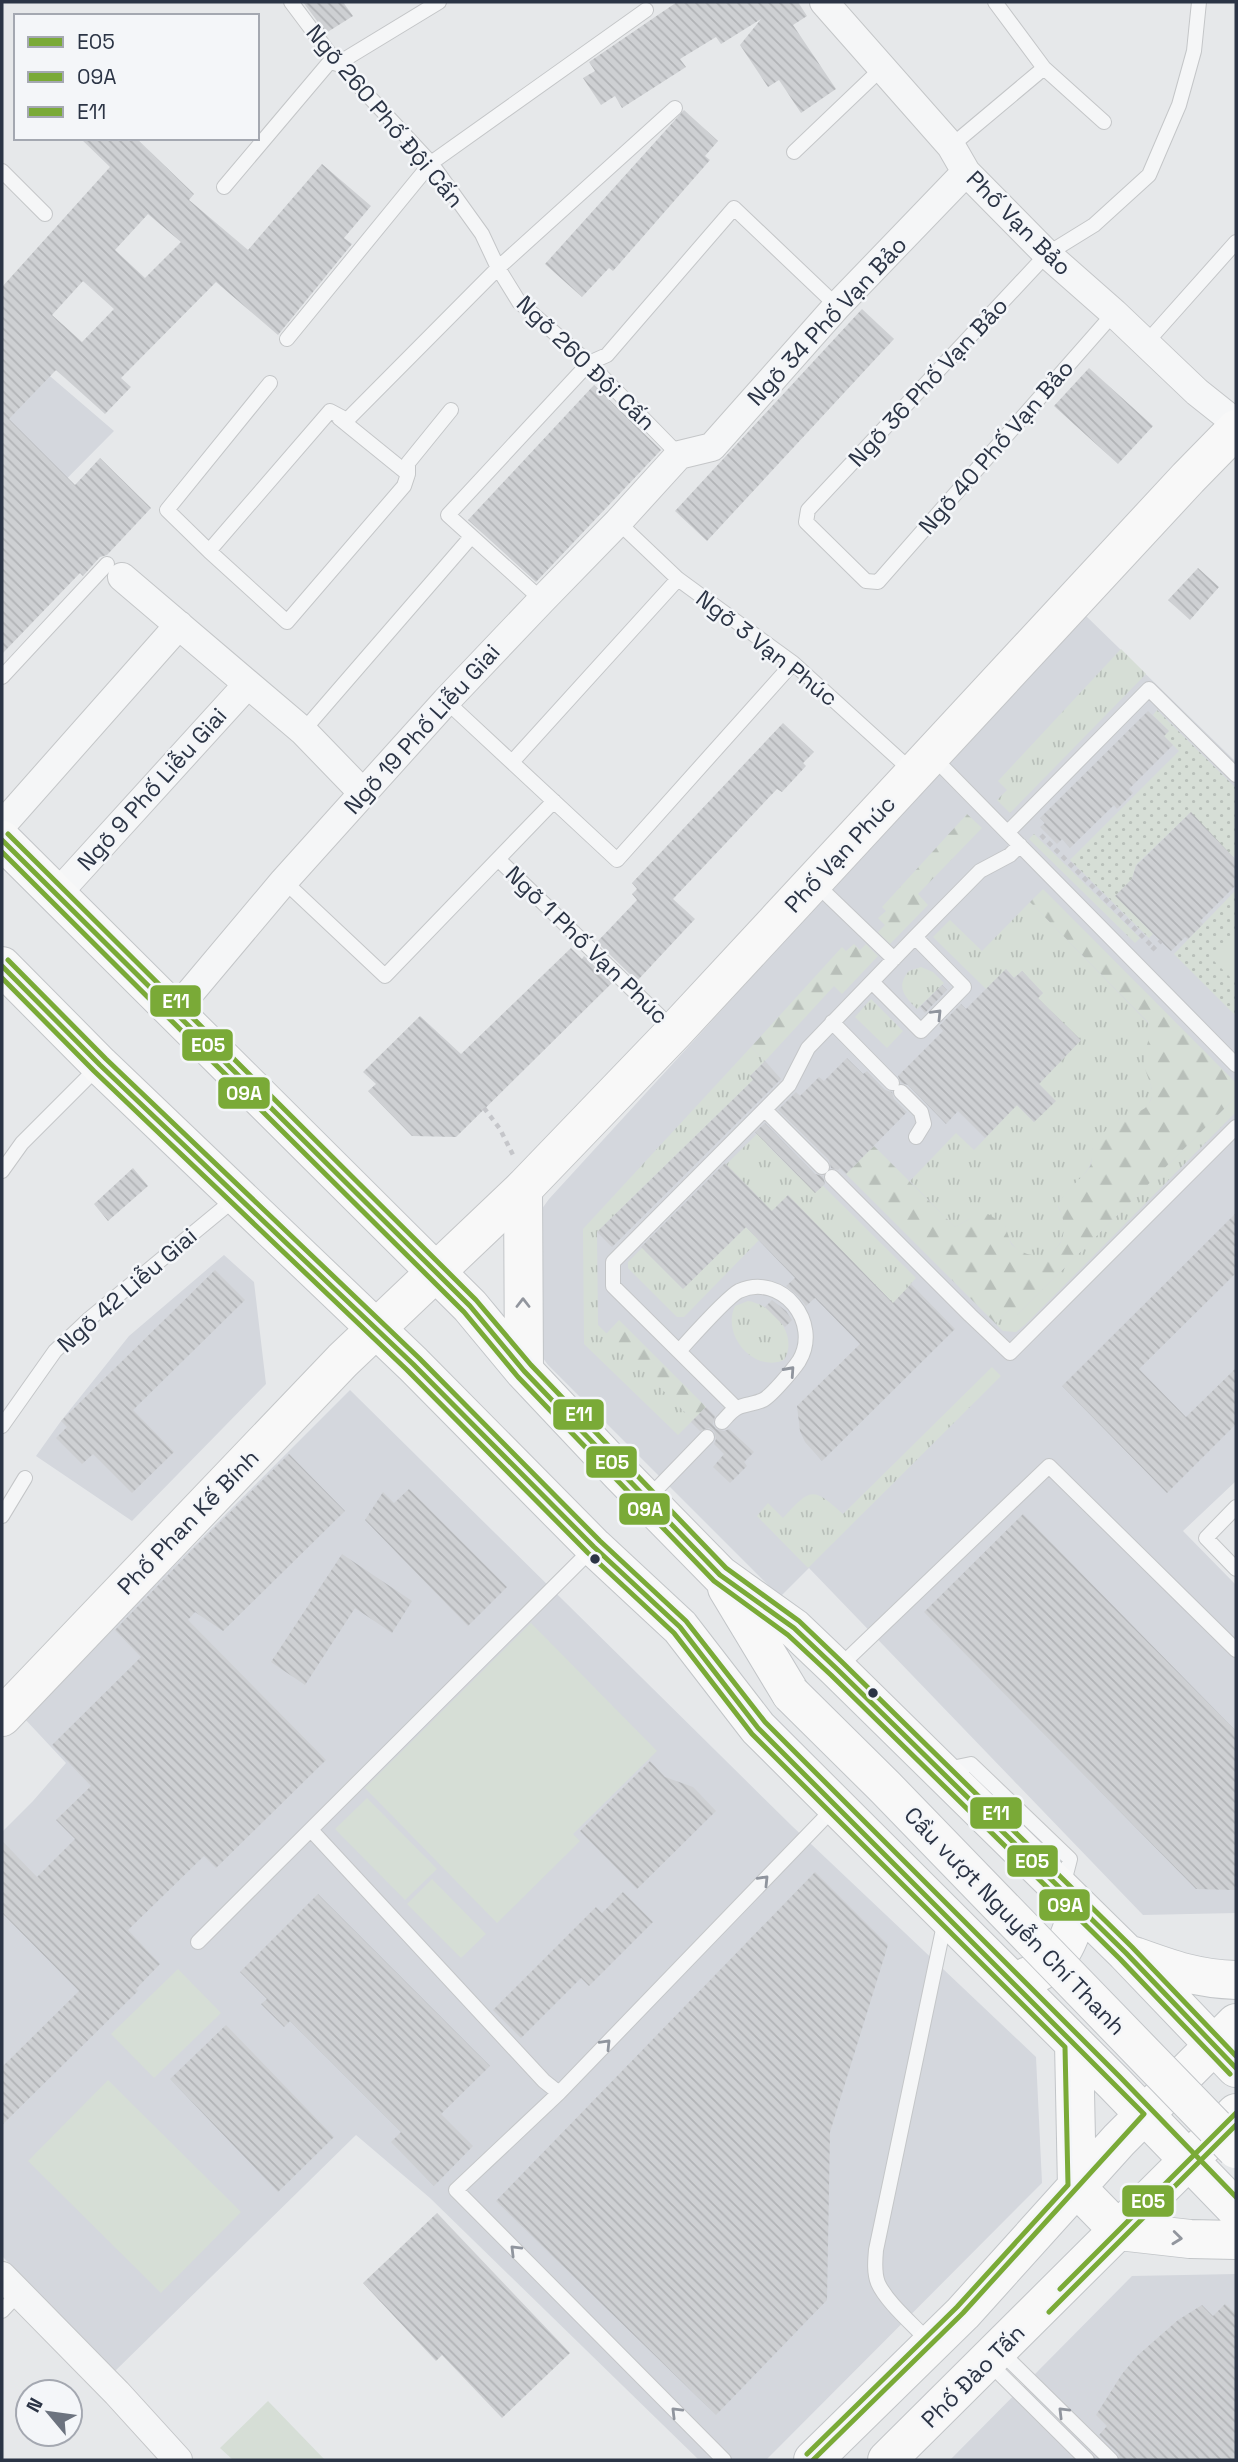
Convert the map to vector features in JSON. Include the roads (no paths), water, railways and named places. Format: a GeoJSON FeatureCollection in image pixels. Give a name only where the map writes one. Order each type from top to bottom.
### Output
{"type":"FeatureCollection","features":[{"type":"Feature","properties":{"kind":"main road","name":"Phố Vạn Phúc"},"geometry":{"type":"LineString","coordinates":[[437,1273],[518,1173],[675,1031],[1236,429]]}},
{"type":"Feature","properties":{"kind":"main road"},"geometry":{"type":"LineString","coordinates":[[2,840],[470,1306],[524,1371],[720,1575],[794,1628],[1126,1953],[1229,2045],[1144,2114],[963,2314],[813,2460]]}},
{"type":"Feature","properties":{"kind":"main road"},"geometry":{"type":"LineString","coordinates":[[2,966],[100,1065],[376,1329],[594,1547],[680,1627],[758,1728],[1074,2043],[1236,2209]]}},
{"type":"Feature","properties":{"kind":"main road"},"geometry":{"type":"LineString","coordinates":[[518,1173],[524,1371]]}},
{"type":"Feature","properties":{"kind":"main road","name":"Phố Phan Kế Bính"},"geometry":{"type":"LineString","coordinates":[[2,1717],[334,1370],[437,1273]]}},
{"type":"Feature","properties":{"kind":"main road","name":"Cầu vượt Nguyễn Chí Thanh"},"geometry":{"type":"LineString","coordinates":[[720,1575],[791,1694]]}},
{"type":"Feature","properties":{"kind":"main road","name":"Cầu vượt Nguyễn Chí Thanh"},"geometry":{"type":"LineString","coordinates":[[680,1627],[791,1694],[1236,2149]]}},
{"type":"Feature","properties":{"kind":"main road"},"geometry":{"type":"LineString","coordinates":[[1009,1978],[1032,1976],[1053,1964],[1065,1945],[1070,1899]]}},
{"type":"Feature","properties":{"kind":"main road"},"geometry":{"type":"LineString","coordinates":[[1126,1953],[1181,1974],[1236,1980]]}},
{"type":"Feature","properties":{"kind":"main road"},"geometry":{"type":"LineString","coordinates":[[1074,2043],[1077,2188],[1119,2231],[1190,2239],[1236,2240]]}},
{"type":"Feature","properties":{"kind":"main road","name":"Phố Đào Tấn"},"geometry":{"type":"LineString","coordinates":[[887,2460],[1236,2113]]}},
{"type":"Feature","properties":{"kind":"street","name":"Phố Vạn Bảo"},"geometry":{"type":"LineString","coordinates":[[824,2],[951,146],[966,172],[1047,254],[1197,392],[1236,424]]}},
{"type":"Feature","properties":{"kind":"street","name":"Ngõ 34 Phố Vạn Bảo"},"geometry":{"type":"LineString","coordinates":[[679,455],[712,447],[837,306],[966,172]]}},
{"type":"Feature","properties":{"kind":"street","name":"Ngõ 19 Phố Liễu Giai"},"geometry":{"type":"LineString","coordinates":[[174,1012],[284,881],[446,701],[679,455]]}},
{"type":"Feature","properties":{"kind":"street"},"geometry":{"type":"LineString","coordinates":[[115,571],[303,731],[363,793]]}},
{"type":"Feature","properties":{"kind":"street"},"geometry":{"type":"LineString","coordinates":[[2,825],[179,625]]}},
{"type":"Feature","properties":{"kind":"street","name":"Ngõ 9 Phố Liễu Giai"},"geometry":{"type":"LineString","coordinates":[[57,894],[247,685]]}},
{"type":"Feature","properties":{"kind":"street"},"geometry":{"type":"LineString","coordinates":[[8,2293],[117,2393],[169,2457]]}},
{"type":"Feature","properties":{"kind":"lane","name":"Ngõ 260 Phố Đội Cấn"},"geometry":{"type":"LineString","coordinates":[[291,2],[335,61],[431,163],[482,234],[498,268]]}},
{"type":"Feature","properties":{"kind":"lane"},"geometry":{"type":"LineString","coordinates":[[224,187],[335,61],[439,2]]}},
{"type":"Feature","properties":{"kind":"lane"},"geometry":{"type":"LineString","coordinates":[[995,2],[1044,68],[1104,122]]}},
{"type":"Feature","properties":{"kind":"lane","name":"Ngõ 36 Phố Vạn Bảo"},"geometry":{"type":"LineString","coordinates":[[877,582],[866,580],[806,522],[808,510],[1047,254],[1094,225],[1149,176],[1179,105],[1194,51],[1199,2]]}},
{"type":"Feature","properties":{"kind":"lane"},"geometry":{"type":"LineString","coordinates":[[287,339],[431,163],[646,10]]}},
{"type":"Feature","properties":{"kind":"lane"},"geometry":{"type":"LineString","coordinates":[[951,146],[1044,68]]}},
{"type":"Feature","properties":{"kind":"lane"},"geometry":{"type":"LineString","coordinates":[[794,152],[881,69]]}},
{"type":"Feature","properties":{"kind":"lane"},"geometry":{"type":"LineString","coordinates":[[330,411],[347,420],[498,268],[675,108]]}},
{"type":"Feature","properties":{"kind":"lane"},"geometry":{"type":"LineString","coordinates":[[2,171],[45,214]]}},
{"type":"Feature","properties":{"kind":"lane"},"geometry":{"type":"LineString","coordinates":[[542,600],[448,515],[589,363],[607,355],[734,208],[837,306]]}},
{"type":"Feature","properties":{"kind":"lane"},"geometry":{"type":"LineString","coordinates":[[1146,343],[1236,242]]}},
{"type":"Feature","properties":{"kind":"lane","name":"Ngõ 260 Đội Cấn"},"geometry":{"type":"LineString","coordinates":[[498,268],[519,302],[589,363],[679,455]]}},
{"type":"Feature","properties":{"kind":"lane","name":"Ngõ 40 Phố Vạn Bảo"},"geometry":{"type":"LineString","coordinates":[[877,582],[1114,313]]}},
{"type":"Feature","properties":{"kind":"lane"},"geometry":{"type":"LineString","coordinates":[[270,383],[167,510],[287,622],[404,486],[408,463],[451,410]]}},
{"type":"Feature","properties":{"kind":"lane"},"geometry":{"type":"LineString","coordinates":[[330,411],[408,474]]}},
{"type":"Feature","properties":{"kind":"lane"},"geometry":{"type":"LineString","coordinates":[[209,551],[330,411]]}},
{"type":"Feature","properties":{"kind":"lane","name":"Ngõ 3 Vạn Phúc"},"geometry":{"type":"LineString","coordinates":[[618,522],[678,579],[793,663],[1007,832],[1236,1065]]}},
{"type":"Feature","properties":{"kind":"lane"},"geometry":{"type":"LineString","coordinates":[[303,731],[471,537]]}},
{"type":"Feature","properties":{"kind":"lane"},"geometry":{"type":"LineString","coordinates":[[2,677],[115,571]]}},
{"type":"Feature","properties":{"kind":"lane"},"geometry":{"type":"LineString","coordinates":[[513,761],[678,579]]}},
{"type":"Feature","properties":{"kind":"lane"},"geometry":{"type":"LineString","coordinates":[[446,701],[617,860],[793,663]]}},
{"type":"Feature","properties":{"kind":"lane"},"geometry":{"type":"LineString","coordinates":[[1007,832],[1149,689],[1236,775]]}},
{"type":"Feature","properties":{"kind":"lane"},"geometry":{"type":"LineString","coordinates":[[284,881],[385,976],[554,801]]}},
{"type":"Feature","properties":{"kind":"lane"},"geometry":{"type":"LineString","coordinates":[[736,1408],[613,1286],[613,1262],[789,1085],[808,1048],[832,1022],[980,871],[1010,855],[1020,845]]}},
{"type":"Feature","properties":{"kind":"lane","name":"Ngõ 1 Phố Vạn Phúc"},"geometry":{"type":"LineString","coordinates":[[499,860],[675,1031]]}},
{"type":"Feature","properties":{"kind":"lane"},"geometry":{"type":"LineString","coordinates":[[814,882],[894,959]]}},
{"type":"Feature","properties":{"kind":"lane"},"geometry":{"type":"LineString","coordinates":[[872,982],[921,1031],[964,986],[915,937]]}},
{"type":"Feature","properties":{"kind":"lane"},"geometry":{"type":"LineString","coordinates":[[832,1022],[921,1112],[924,1124],[916,1137]]}},
{"type":"Feature","properties":{"kind":"lane"},"geometry":{"type":"LineString","coordinates":[[2,1171],[22,1143],[100,1065]]}},
{"type":"Feature","properties":{"kind":"lane"},"geometry":{"type":"LineString","coordinates":[[765,1110],[1010,1353],[1236,1127]]}},
{"type":"Feature","properties":{"kind":"lane","name":"Ngõ 42 Liễu Giai"},"geometry":{"type":"LineString","coordinates":[[2,1426],[55,1351],[88,1320],[237,1197]]}},
{"type":"Feature","properties":{"kind":"lane"},"geometry":{"type":"LineString","coordinates":[[679,1351],[737,1292],[752,1287],[769,1288],[784,1294],[796,1305],[807,1334],[805,1349],[798,1363],[764,1400],[736,1408],[722,1422]]}},
{"type":"Feature","properties":{"kind":"lane"},"geometry":{"type":"LineString","coordinates":[[646,1500],[707,1437]]}},
{"type":"Feature","properties":{"kind":"lane"},"geometry":{"type":"LineString","coordinates":[[837,1669],[1049,1465],[1236,1650]]}},
{"type":"Feature","properties":{"kind":"lane"},"geometry":{"type":"LineString","coordinates":[[2,1516],[25,1478]]}},
{"type":"Feature","properties":{"kind":"lane"},"geometry":{"type":"LineString","coordinates":[[1236,1507],[1206,1538],[1236,1569]]}},
{"type":"Feature","properties":{"kind":"lane"},"geometry":{"type":"LineString","coordinates":[[198,1942],[594,1547]]}},
{"type":"Feature","properties":{"kind":"lane"},"geometry":{"type":"LineString","coordinates":[[724,2460],[456,2190],[559,2093],[835,1807]]}},
{"type":"Feature","properties":{"kind":"lane"},"geometry":{"type":"LineString","coordinates":[[311,1829],[544,2081],[559,2093]]}},
{"type":"Feature","properties":{"kind":"lane"},"geometry":{"type":"LineString","coordinates":[[931,2345],[884,2293],[877,2281],[875,2267],[878,2237],[946,1915]]}},
{"type":"Feature","properties":{"kind":"lane"},"geometry":{"type":"LineString","coordinates":[[993,2356],[1087,2460]]}},
{"type":"Feature","properties":{"kind":"lane"},"geometry":{"type":"LineString","coordinates":[[993,2356],[1111,2460]]}}]}
